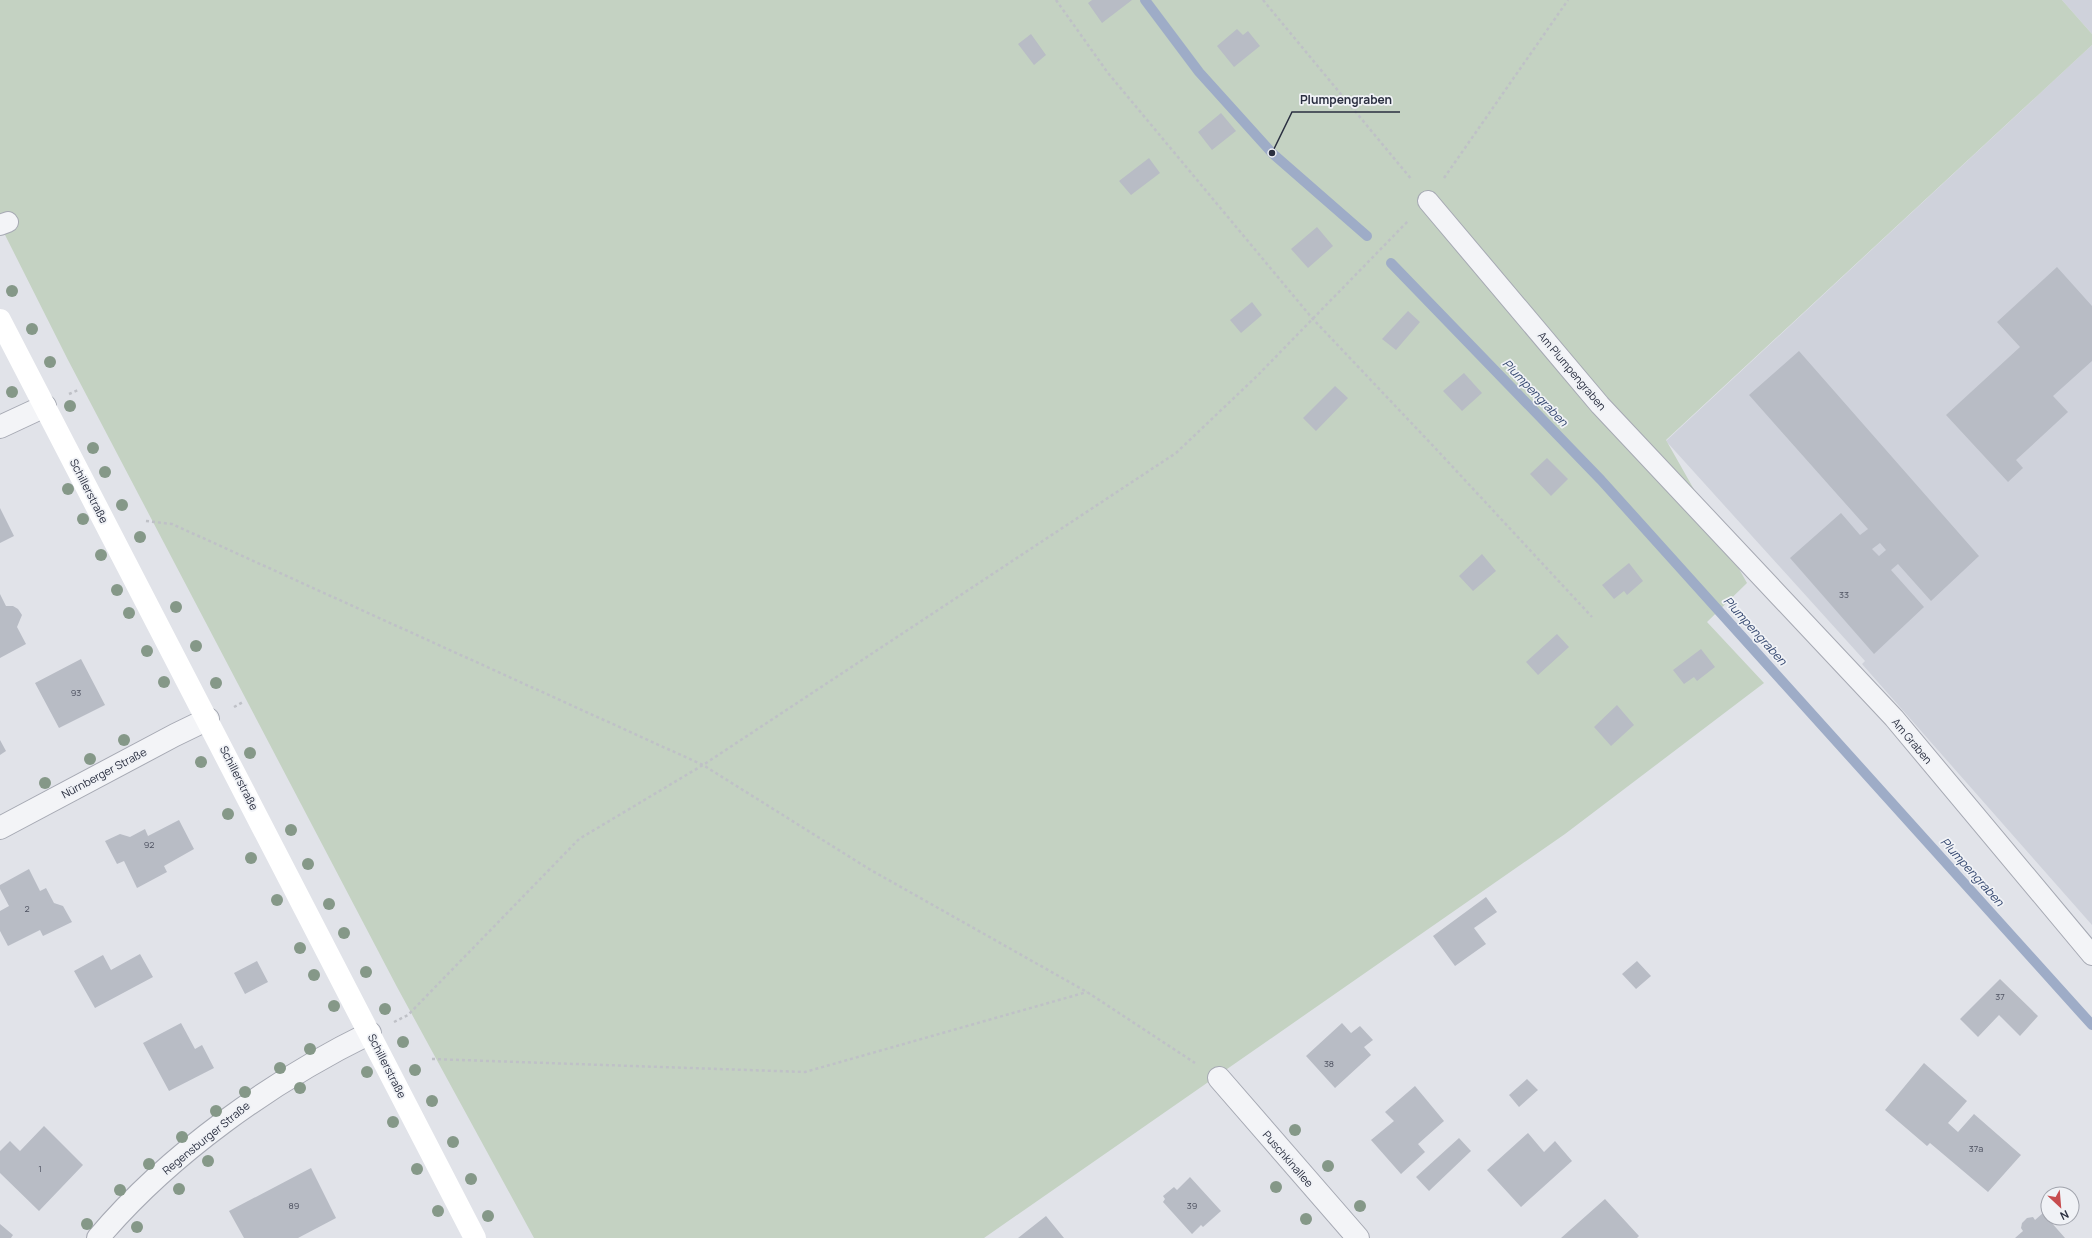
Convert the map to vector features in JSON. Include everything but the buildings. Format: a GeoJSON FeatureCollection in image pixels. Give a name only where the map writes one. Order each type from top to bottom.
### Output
{"type":"FeatureCollection","features":[{"type":"Feature","properties":{"kind":"street","name":"Schillerstraße"},"geometry":{"type":"LineString","coordinates":[[0,320],[208,719],[475,1238]]}},
{"type":"Feature","properties":{"kind":"street"},"geometry":{"type":"LineString","coordinates":[[0,427],[45,406]]}},
{"type":"Feature","properties":{"kind":"street","name":"Nürnberger Straße"},"geometry":{"type":"LineString","coordinates":[[0,828],[208,719]]}},
{"type":"Feature","properties":{"kind":"street","name":"Regensburger Straße"},"geometry":{"type":"LineString","coordinates":[[98,1238],[122,1210],[176,1162],[243,1107],[316,1061],[370,1033]]}},
{"type":"Feature","properties":{"kind":"street","name":"Puschkinallee"},"geometry":{"type":"LineString","coordinates":[[1219,1078],[1358,1238]]}},
{"type":"Feature","properties":{"kind":"lane","name":"Am Plumpengraben"},"geometry":{"type":"LineString","coordinates":[[1428,201],[1600,405],[1722,536]]}},
{"type":"Feature","properties":{"kind":"lane","name":"Am Graben"},"geometry":{"type":"LineString","coordinates":[[1722,536],[1894,718],[2092,956]]}},
{"type":"Feature","properties":{"kind":"path"},"geometry":{"type":"LineString","coordinates":[[1056,0],[1108,74],[1312,318],[1592,617]]}},
{"type":"Feature","properties":{"kind":"path"},"geometry":{"type":"LineString","coordinates":[[1263,0],[1428,201]]}},
{"type":"Feature","properties":{"kind":"path"},"geometry":{"type":"LineString","coordinates":[[408,1015],[579,840],[703,766],[1176,453],[1257,376],[1428,201],[1568,0]]}},
{"type":"Feature","properties":{"kind":"path"},"geometry":{"type":"LineString","coordinates":[[146,521],[172,524],[703,766],[869,869],[1087,992],[1219,1078]]}},
{"type":"Feature","properties":{"kind":"path"},"geometry":{"type":"LineString","coordinates":[[432,1059],[805,1072],[1087,992]]}},
{"type":"Feature","properties":{"kind":"shaded area"},"geometry":{"type":"Polygon","coordinates":[[[2062,0],[2092,0],[2092,34],[2062,0]]]}},
{"type":"Feature","properties":{"kind":"shaded area"},"geometry":{"type":"Polygon","coordinates":[[[2092,45],[2092,925],[1862,664],[1865,661],[1666,441],[2092,45]]]}},
{"type":"Feature","properties":{"kind":"green space"},"geometry":{"type":"Polygon","coordinates":[[[0,0],[2062,0],[2092,34],[2092,45],[1666,440],[1747,583],[1707,622],[1764,683],[1565,834],[984,1238],[534,1238],[397,987],[68,360],[0,225],[0,0]]]}},
{"type":"Feature","properties":{"kind":"waterway","name":"Plumpengraben"},"geometry":{"type":"LineString","coordinates":[[1145,0],[1199,72],[1272,153],[1367,236]]}},
{"type":"Feature","properties":{"kind":"waterway","name":"Plumpengraben"},"geometry":{"type":"LineString","coordinates":[[1391,263],[1601,480],[2092,1025]]}},
{"type":"Feature","properties":{"kind":"place","name":"Plumpengraben"},"geometry":{"type":"Point","coordinates":[1272,153]}}]}
